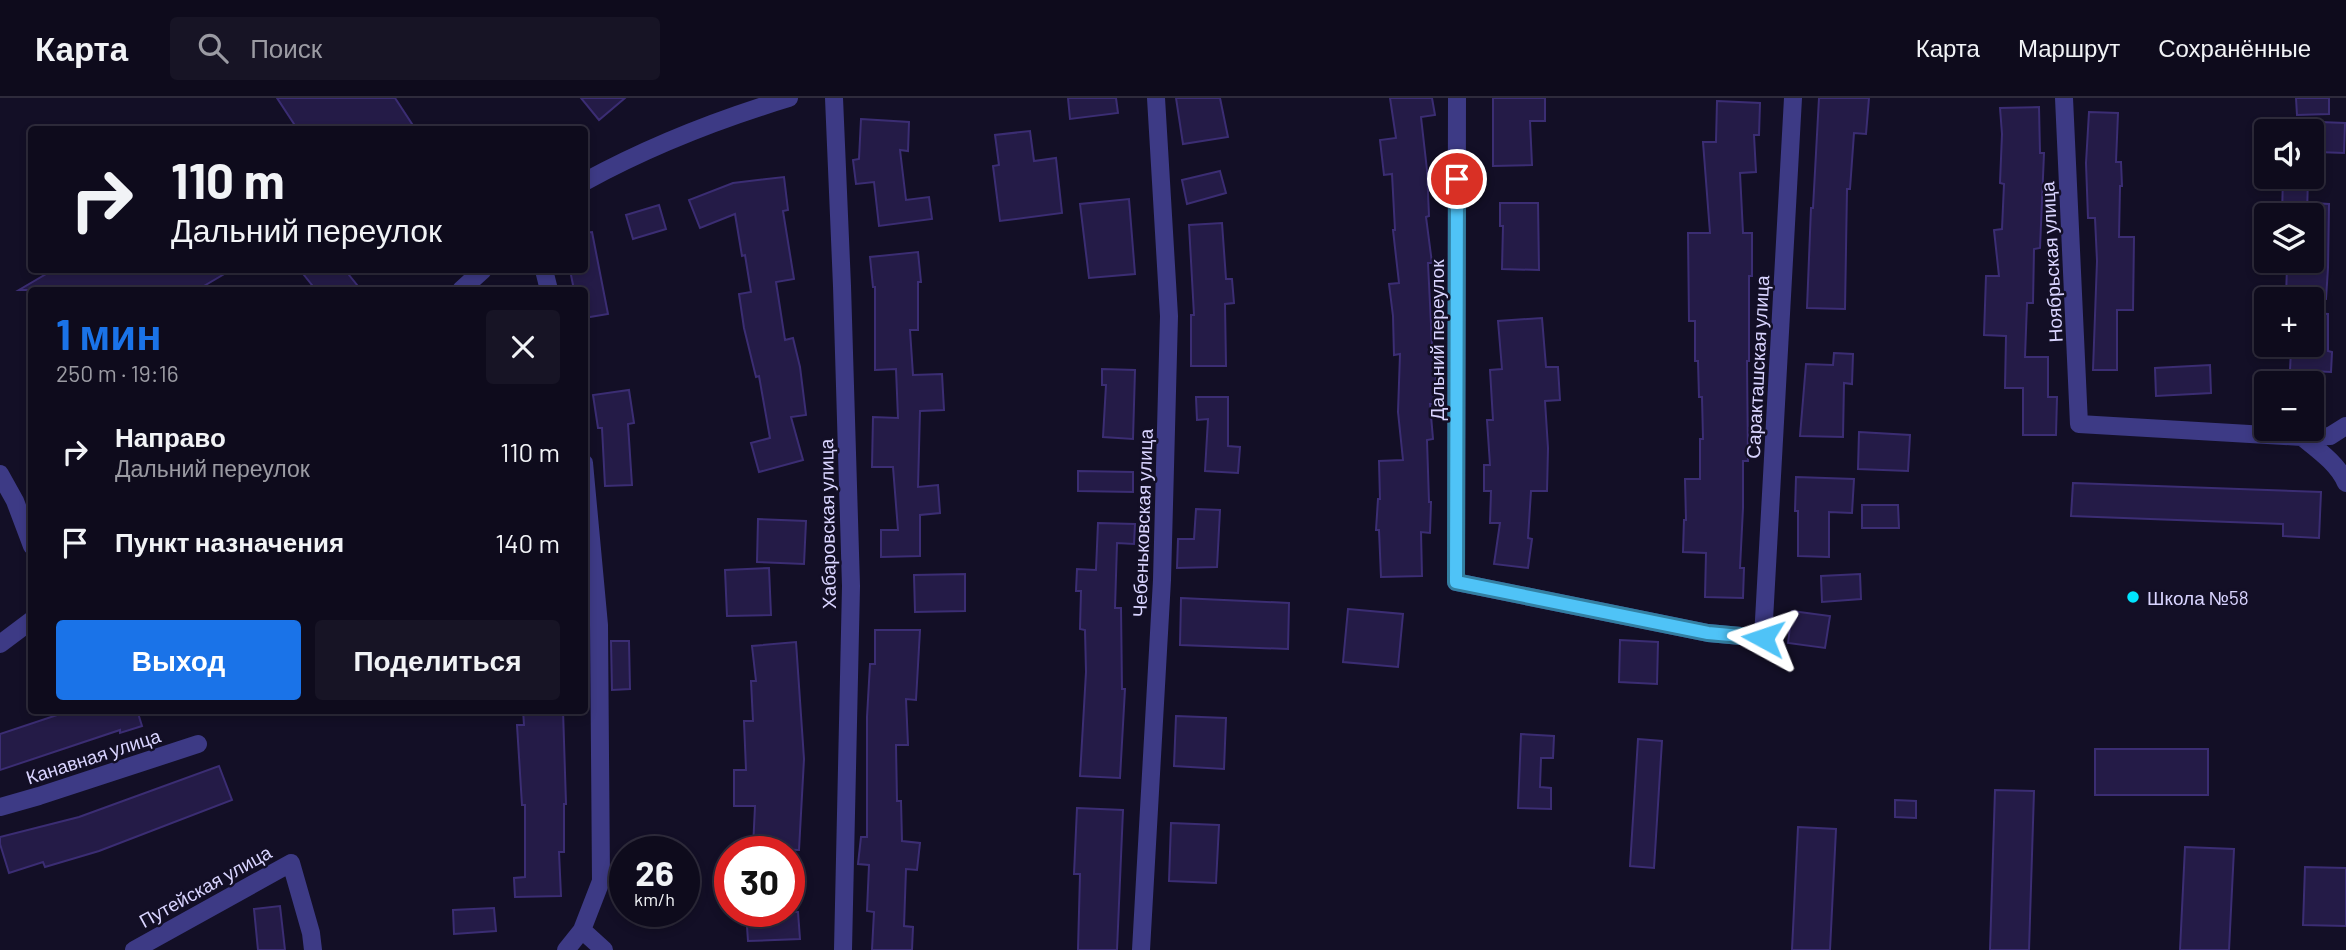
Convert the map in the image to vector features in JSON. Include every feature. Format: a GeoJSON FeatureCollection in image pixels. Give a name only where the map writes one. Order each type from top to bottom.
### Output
{"type":"FeatureCollection","features":[{"type":"Feature","properties":{"kind":"street"},"geometry":{"type":"LineString","coordinates":[[588,180],[661,145],[755,108],[789,98]]}},
{"type":"Feature","properties":{"kind":"street","name":"Хабаровская улица"},"geometry":{"type":"LineString","coordinates":[[834,98],[851,586],[843,950]]}},
{"type":"Feature","properties":{"kind":"street","name":"Чебеньковская улица"},"geometry":{"type":"LineString","coordinates":[[1141,950],[1162,580],[1169,316],[1156,98]]}},
{"type":"Feature","properties":{"kind":"street","name":"Дальний переулок"},"geometry":{"type":"LineString","coordinates":[[1457,98],[1456,582],[1708,633],[1763,638]]}},
{"type":"Feature","properties":{"kind":"street","name":"Саракташская улица"},"geometry":{"type":"LineString","coordinates":[[1763,638],[1793,98]]}},
{"type":"Feature","properties":{"kind":"street","name":"Ноябрьская улица"},"geometry":{"type":"LineString","coordinates":[[2064,98],[2079,424],[2254,434]]}},
{"type":"Feature","properties":{"kind":"street"},"geometry":{"type":"LineString","coordinates":[[464,287],[480,273]]}},
{"type":"Feature","properties":{"kind":"street"},"geometry":{"type":"LineString","coordinates":[[2324,436],[2330,436],[2346,426]]}},
{"type":"Feature","properties":{"kind":"street"},"geometry":{"type":"LineString","coordinates":[[2307,441],[2343,475],[2346,483]]}},
{"type":"Feature","properties":{"kind":"street"},"geometry":{"type":"LineString","coordinates":[[0,474],[15,500],[28,535]]}},
{"type":"Feature","properties":{"kind":"street"},"geometry":{"type":"LineString","coordinates":[[566,950],[582,930],[601,881],[599,625],[588,506]]}},
{"type":"Feature","properties":{"kind":"street"},"geometry":{"type":"LineString","coordinates":[[0,644],[28,623]]}},
{"type":"Feature","properties":{"kind":"street","name":"Канавная улица"},"geometry":{"type":"LineString","coordinates":[[0,807],[198,744]]}},
{"type":"Feature","properties":{"kind":"street","name":"Путейская улица"},"geometry":{"type":"LineString","coordinates":[[134,950],[290,863],[311,933],[313,950]]}},
{"type":"Feature","properties":{"kind":"street"},"geometry":{"type":"LineString","coordinates":[[582,930],[604,950]]}},
{"type":"Feature","properties":{"kind":"building"},"geometry":{"type":"Polygon","coordinates":[[[277,98],[395,98],[413,126],[295,126],[277,98]]]}},
{"type":"Feature","properties":{"kind":"building"},"geometry":{"type":"Polygon","coordinates":[[[581,98],[625,98],[599,120],[581,98]]]}},
{"type":"Feature","properties":{"kind":"building"},"geometry":{"type":"Polygon","coordinates":[[[1068,98],[1116,98],[1118,113],[1070,119],[1068,98]]]}},
{"type":"Feature","properties":{"kind":"building"},"geometry":{"type":"Polygon","coordinates":[[[1176,98],[1220,98],[1228,137],[1183,144],[1176,98]]]}},
{"type":"Feature","properties":{"kind":"building"},"geometry":{"type":"Polygon","coordinates":[[[1390,98],[1432,98],[1435,115],[1421,117],[1427,170],[1429,216],[1426,217],[1432,263],[1428,263],[1433,365],[1436,365],[1435,404],[1430,404],[1433,439],[1427,440],[1430,533],[1421,532],[1422,576],[1381,577],[1379,530],[1376,530],[1380,499],[1379,461],[1403,460],[1398,412],[1400,354],[1394,355],[1389,284],[1399,283],[1393,230],[1392,174],[1384,175],[1380,140],[1396,138],[1390,98]]]}},
{"type":"Feature","properties":{"kind":"building"},"geometry":{"type":"Polygon","coordinates":[[[1493,98],[1545,98],[1545,121],[1530,121],[1532,165],[1493,166],[1493,98]]]}},
{"type":"Feature","properties":{"kind":"building"},"geometry":{"type":"Polygon","coordinates":[[[1819,98],[1869,98],[1866,134],[1854,133],[1850,189],[1847,189],[1845,309],[1807,308],[1819,98]]]}},
{"type":"Feature","properties":{"kind":"building"},"geometry":{"type":"Polygon","coordinates":[[[2296,98],[2329,98],[2329,114],[2297,115],[2296,98]]]}},
{"type":"Feature","properties":{"kind":"building"},"geometry":{"type":"Polygon","coordinates":[[[1717,101],[1760,103],[1759,135],[1754,135],[1756,172],[1740,173],[1743,233],[1752,233],[1747,361],[1748,461],[1743,461],[1740,568],[1744,568],[1743,598],[1705,597],[1706,553],[1683,552],[1686,520],[1685,479],[1700,479],[1700,439],[1703,439],[1702,397],[1699,397],[1698,361],[1695,361],[1695,321],[1689,321],[1688,233],[1710,233],[1703,142],[1716,142],[1717,101]]]}},
{"type":"Feature","properties":{"kind":"building"},"geometry":{"type":"Polygon","coordinates":[[[2039,107],[2040,153],[2044,153],[2040,248],[2034,249],[2033,303],[2027,303],[2025,357],[2048,357],[2048,397],[2057,397],[2056,435],[2023,435],[2023,388],[2005,388],[2006,336],[1984,335],[1986,276],[1999,276],[1994,230],[2002,229],[2004,184],[2000,183],[2000,108],[2039,107]]]}},
{"type":"Feature","properties":{"kind":"building"},"geometry":{"type":"Polygon","coordinates":[[[2089,112],[2118,113],[2116,162],[2121,162],[2122,186],[2119,237],[2134,237],[2133,310],[2117,310],[2117,370],[2093,370],[2097,261],[2095,218],[2088,218],[2086,163],[2089,112]]]}},
{"type":"Feature","properties":{"kind":"building"},"geometry":{"type":"Polygon","coordinates":[[[861,119],[909,122],[908,151],[900,150],[906,200],[929,197],[932,219],[879,226],[874,182],[856,184],[853,160],[859,159],[861,119]]]}},
{"type":"Feature","properties":{"kind":"building"},"geometry":{"type":"Polygon","coordinates":[[[2324,122],[2345,123],[2344,153],[2324,152],[2324,122]]]}},
{"type":"Feature","properties":{"kind":"building"},"geometry":{"type":"Polygon","coordinates":[[[1030,131],[1034,161],[1056,158],[1062,213],[1000,221],[993,166],[999,165],[995,135],[1030,131]]]}},
{"type":"Feature","properties":{"kind":"building"},"geometry":{"type":"Polygon","coordinates":[[[1220,171],[1226,193],[1187,204],[1182,180],[1220,171]]]}},
{"type":"Feature","properties":{"kind":"building"},"geometry":{"type":"Polygon","coordinates":[[[784,177],[788,210],[783,211],[794,279],[776,282],[785,340],[793,338],[800,367],[806,415],[791,417],[803,460],[759,472],[751,443],[770,438],[759,376],[756,377],[744,328],[739,294],[751,292],[735,214],[700,228],[689,200],[733,183],[784,177]]]}},
{"type":"Feature","properties":{"kind":"building"},"geometry":{"type":"Polygon","coordinates":[[[2283,189],[2308,189],[2307,203],[2282,203],[2283,189]]]}},
{"type":"Feature","properties":{"kind":"building"},"geometry":{"type":"Polygon","coordinates":[[[1129,199],[1135,274],[1089,278],[1080,204],[1129,199]]]}},
{"type":"Feature","properties":{"kind":"building"},"geometry":{"type":"Polygon","coordinates":[[[1500,203],[1538,203],[1539,270],[1502,269],[1503,226],[1500,226],[1500,203]]]}},
{"type":"Feature","properties":{"kind":"building"},"geometry":{"type":"Polygon","coordinates":[[[2324,204],[2329,204],[2326,299],[2324,287],[2286,287],[2287,273],[2324,273],[2324,204]]]}},
{"type":"Feature","properties":{"kind":"building"},"geometry":{"type":"Polygon","coordinates":[[[659,205],[666,229],[633,239],[626,215],[659,205]]]}},
{"type":"Feature","properties":{"kind":"building"},"geometry":{"type":"Polygon","coordinates":[[[1222,223],[1226,279],[1232,279],[1234,303],[1225,304],[1226,366],[1191,366],[1191,315],[1194,315],[1189,225],[1222,223]]]}},
{"type":"Feature","properties":{"kind":"building"},"geometry":{"type":"Polygon","coordinates":[[[588,232],[592,232],[608,314],[588,317],[588,287],[573,287],[571,273],[588,273],[588,232]]]}},
{"type":"Feature","properties":{"kind":"building"},"geometry":{"type":"Polygon","coordinates":[[[918,252],[921,282],[918,282],[918,330],[910,330],[913,375],[942,374],[944,410],[920,411],[918,487],[938,485],[940,513],[920,515],[920,556],[881,557],[881,530],[898,530],[893,467],[872,467],[873,417],[898,418],[896,369],[875,370],[875,287],[870,257],[918,252]]]}},
{"type":"Feature","properties":{"kind":"building"},"geometry":{"type":"Polygon","coordinates":[[[48,273],[226,273],[202,287],[28,287],[28,290],[19,290],[48,273]]]}},
{"type":"Feature","properties":{"kind":"building"},"geometry":{"type":"Polygon","coordinates":[[[302,273],[347,273],[359,287],[314,287],[302,273]]]}},
{"type":"Feature","properties":{"kind":"building"},"geometry":{"type":"Polygon","coordinates":[[[2324,314],[2328,314],[2331,372],[2290,370],[2291,357],[2324,357],[2324,314]]]}},
{"type":"Feature","properties":{"kind":"building"},"geometry":{"type":"Polygon","coordinates":[[[1542,318],[1546,367],[1558,367],[1560,400],[1545,401],[1547,491],[1531,491],[1528,538],[1532,539],[1528,568],[1494,564],[1500,523],[1490,523],[1491,491],[1484,491],[1484,465],[1490,465],[1487,420],[1493,420],[1490,370],[1502,369],[1498,321],[1542,318]]]}},
{"type":"Feature","properties":{"kind":"building"},"geometry":{"type":"Polygon","coordinates":[[[1834,353],[1853,354],[1852,384],[1844,383],[1843,437],[1800,436],[1806,364],[1833,365],[1834,353]]]}},
{"type":"Feature","properties":{"kind":"building"},"geometry":{"type":"Polygon","coordinates":[[[2210,365],[2211,393],[2156,396],[2155,368],[2210,365]]]}},
{"type":"Feature","properties":{"kind":"building"},"geometry":{"type":"Polygon","coordinates":[[[1102,369],[1135,370],[1133,439],[1103,437],[1106,385],[1102,385],[1102,369]]]}},
{"type":"Feature","properties":{"kind":"building"},"geometry":{"type":"Polygon","coordinates":[[[629,390],[634,423],[628,424],[632,485],[605,486],[602,428],[598,428],[593,395],[629,390]]]}},
{"type":"Feature","properties":{"kind":"building"},"geometry":{"type":"Polygon","coordinates":[[[1196,397],[1228,397],[1228,446],[1240,447],[1238,473],[1205,471],[1208,419],[1197,420],[1196,397]]]}},
{"type":"Feature","properties":{"kind":"building"},"geometry":{"type":"Polygon","coordinates":[[[1859,432],[1910,435],[1908,471],[1858,469],[1859,432]]]}},
{"type":"Feature","properties":{"kind":"building"},"geometry":{"type":"Polygon","coordinates":[[[1078,471],[1133,472],[1133,492],[1078,491],[1078,471]]]}},
{"type":"Feature","properties":{"kind":"building"},"geometry":{"type":"Polygon","coordinates":[[[1796,477],[1854,479],[1852,513],[1829,512],[1829,557],[1798,556],[1796,477]]]}},
{"type":"Feature","properties":{"kind":"building"},"geometry":{"type":"Polygon","coordinates":[[[2073,483],[2321,492],[2319,538],[2283,536],[2283,524],[2071,516],[2073,483]]]}},
{"type":"Feature","properties":{"kind":"building"},"geometry":{"type":"Polygon","coordinates":[[[1862,505],[1898,505],[1899,528],[1862,528],[1862,505]]]}},
{"type":"Feature","properties":{"kind":"building"},"geometry":{"type":"Polygon","coordinates":[[[1196,509],[1220,510],[1217,567],[1177,568],[1178,539],[1194,539],[1196,509]]]}},
{"type":"Feature","properties":{"kind":"building"},"geometry":{"type":"Polygon","coordinates":[[[758,519],[806,521],[804,564],[757,562],[758,519]]]}},
{"type":"Feature","properties":{"kind":"building"},"geometry":{"type":"Polygon","coordinates":[[[1098,523],[1135,524],[1134,544],[1117,543],[1115,608],[1121,608],[1122,689],[1125,689],[1120,778],[1080,776],[1086,672],[1085,630],[1080,629],[1081,591],[1076,591],[1077,569],[1096,570],[1098,523]]]}},
{"type":"Feature","properties":{"kind":"building"},"geometry":{"type":"Polygon","coordinates":[[[769,568],[771,615],[727,616],[725,570],[769,568]]]}},
{"type":"Feature","properties":{"kind":"building"},"geometry":{"type":"Polygon","coordinates":[[[965,574],[965,611],[915,612],[914,575],[965,574]]]}},
{"type":"Feature","properties":{"kind":"building"},"geometry":{"type":"Polygon","coordinates":[[[1860,574],[1861,599],[1822,602],[1821,576],[1860,574]]]}},
{"type":"Feature","properties":{"kind":"building"},"geometry":{"type":"Polygon","coordinates":[[[1181,598],[1289,603],[1288,649],[1180,645],[1181,598]]]}},
{"type":"Feature","properties":{"kind":"building"},"geometry":{"type":"Polygon","coordinates":[[[1348,609],[1403,614],[1398,667],[1343,662],[1348,609]]]}},
{"type":"Feature","properties":{"kind":"building"},"geometry":{"type":"Polygon","coordinates":[[[1792,611],[1830,616],[1825,648],[1788,643],[1792,611]]]}},
{"type":"Feature","properties":{"kind":"building"},"geometry":{"type":"Polygon","coordinates":[[[875,630],[920,630],[916,700],[906,699],[908,745],[896,745],[897,801],[901,801],[902,841],[920,843],[917,870],[906,869],[904,926],[913,927],[912,950],[872,950],[874,912],[867,911],[869,865],[858,864],[861,837],[867,837],[867,717],[870,664],[875,664],[875,630]]]}},
{"type":"Feature","properties":{"kind":"building"},"geometry":{"type":"Polygon","coordinates":[[[1620,640],[1658,642],[1657,684],[1619,682],[1620,640]]]}},
{"type":"Feature","properties":{"kind":"building"},"geometry":{"type":"Polygon","coordinates":[[[611,641],[629,641],[630,689],[612,690],[611,641]]]}},
{"type":"Feature","properties":{"kind":"building"},"geometry":{"type":"Polygon","coordinates":[[[796,642],[804,759],[800,836],[754,836],[755,806],[734,806],[734,770],[746,770],[744,721],[753,721],[751,681],[756,681],[752,646],[796,642]]]}},
{"type":"Feature","properties":{"kind":"building"},"geometry":{"type":"Polygon","coordinates":[[[60,714],[138,714],[142,726],[120,733],[120,730],[0,770],[0,734],[60,714]]]}},
{"type":"Feature","properties":{"kind":"building"},"geometry":{"type":"Polygon","coordinates":[[[523,714],[563,714],[566,804],[564,852],[559,852],[561,896],[515,897],[514,878],[525,877],[525,805],[522,805],[517,725],[524,725],[523,714]]]}},
{"type":"Feature","properties":{"kind":"building"},"geometry":{"type":"Polygon","coordinates":[[[1176,716],[1226,718],[1224,769],[1174,766],[1176,716]]]}},
{"type":"Feature","properties":{"kind":"building"},"geometry":{"type":"Polygon","coordinates":[[[1521,734],[1554,736],[1553,758],[1541,758],[1540,787],[1551,788],[1551,809],[1518,808],[1521,734]]]}},
{"type":"Feature","properties":{"kind":"building"},"geometry":{"type":"Polygon","coordinates":[[[1638,739],[1662,741],[1654,868],[1630,866],[1638,739]]]}},
{"type":"Feature","properties":{"kind":"building"},"geometry":{"type":"Polygon","coordinates":[[[2095,749],[2208,749],[2208,795],[2095,795],[2095,749]]]}},
{"type":"Feature","properties":{"kind":"building"},"geometry":{"type":"Polygon","coordinates":[[[219,766],[232,800],[99,851],[45,867],[43,862],[9,873],[0,837],[79,817],[219,766]]]}},
{"type":"Feature","properties":{"kind":"building"},"geometry":{"type":"Polygon","coordinates":[[[1995,790],[2034,791],[2029,950],[1990,950],[1995,790]]]}},
{"type":"Feature","properties":{"kind":"building"},"geometry":{"type":"Polygon","coordinates":[[[1895,800],[1916,801],[1916,818],[1895,817],[1895,800]]]}},
{"type":"Feature","properties":{"kind":"building"},"geometry":{"type":"Polygon","coordinates":[[[1077,808],[1123,810],[1117,950],[1078,950],[1080,874],[1074,874],[1077,808]]]}},
{"type":"Feature","properties":{"kind":"building"},"geometry":{"type":"Polygon","coordinates":[[[1171,823],[1219,825],[1216,883],[1169,881],[1171,823]]]}},
{"type":"Feature","properties":{"kind":"building"},"geometry":{"type":"Polygon","coordinates":[[[1798,827],[1836,829],[1830,950],[1792,950],[1798,827]]]}},
{"type":"Feature","properties":{"kind":"building"},"geometry":{"type":"Polygon","coordinates":[[[2185,847],[2234,849],[2229,950],[2180,950],[2185,847]]]}},
{"type":"Feature","properties":{"kind":"building"},"geometry":{"type":"Polygon","coordinates":[[[2305,867],[2346,868],[2346,926],[2303,925],[2305,867]]]}},
{"type":"Feature","properties":{"kind":"building"},"geometry":{"type":"Polygon","coordinates":[[[280,906],[285,950],[258,950],[254,909],[280,906]]]}},
{"type":"Feature","properties":{"kind":"building"},"geometry":{"type":"Polygon","coordinates":[[[494,908],[496,931],[454,934],[453,910],[494,908]]]}},
{"type":"Feature","properties":{"kind":"building"},"geometry":{"type":"Polygon","coordinates":[[[747,927],[799,927],[800,939],[748,941],[747,927]]]}},
{"type":"Feature","properties":{"kind":"place","name":"Школа №58"},"geometry":{"type":"Point","coordinates":[2133,597]}},
{"type":"Feature","properties":{"kind":"route"},"geometry":{"type":"LineString","coordinates":[[1457,179],[1456,582],[1708,633],[1763,638]]}}]}
